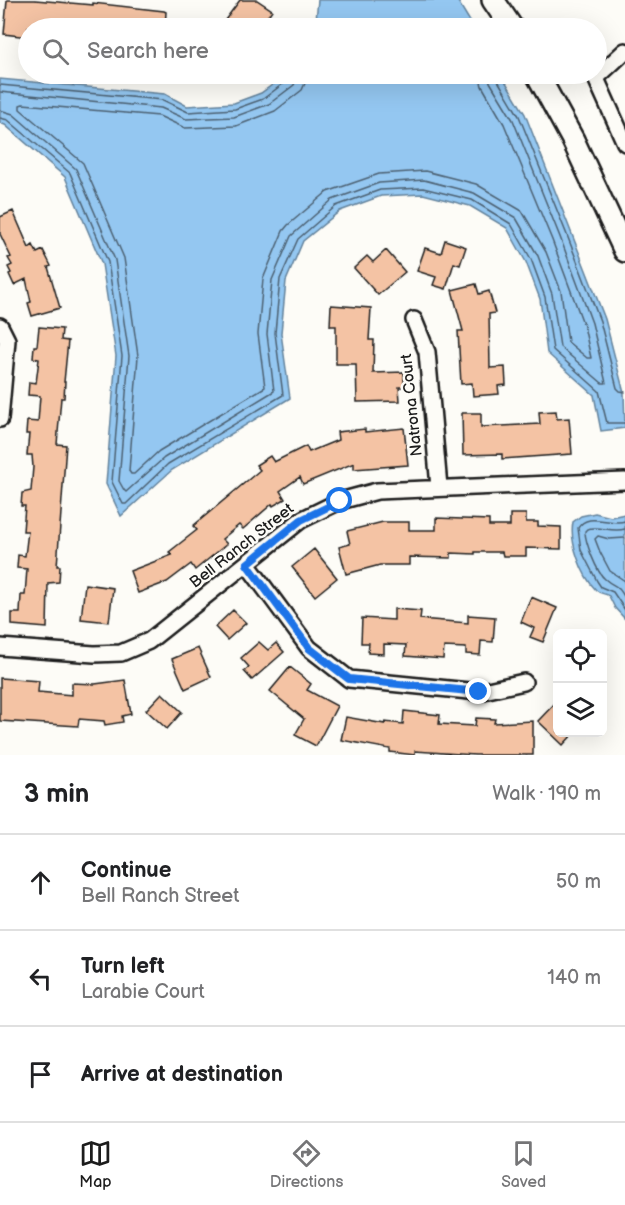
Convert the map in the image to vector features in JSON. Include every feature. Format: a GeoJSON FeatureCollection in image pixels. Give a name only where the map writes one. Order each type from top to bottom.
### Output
{"type":"FeatureCollection","features":[{"type":"Feature","properties":{"kind":"street"},"geometry":{"type":"LineString","coordinates":[[493,0],[505,18]]}},
{"type":"Feature","properties":{"kind":"street"},"geometry":{"type":"LineString","coordinates":[[607,66],[625,51]]}},
{"type":"Feature","properties":{"kind":"street"},"geometry":{"type":"LineString","coordinates":[[542,84],[573,140],[625,251]]}},
{"type":"Feature","properties":{"kind":"street"},"geometry":{"type":"LineString","coordinates":[[599,84],[625,143]]}},
{"type":"Feature","properties":{"kind":"street"},"geometry":{"type":"LineString","coordinates":[[609,219],[625,270]]}},
{"type":"Feature","properties":{"kind":"street","name":"Natrona Court"},"geometry":{"type":"LineString","coordinates":[[414,320],[427,352],[439,487]]}},
{"type":"Feature","properties":{"kind":"street"},"geometry":{"type":"LineString","coordinates":[[0,326],[7,340],[0,419]]}},
{"type":"Feature","properties":{"kind":"street","name":"Bell Ranch Street"},"geometry":{"type":"LineString","coordinates":[[0,647],[93,654],[121,653],[150,642],[301,520],[340,501],[377,490],[625,481]]}},
{"type":"Feature","properties":{"kind":"street"},"geometry":{"type":"LineString","coordinates":[[247,564],[309,648],[349,679],[479,692],[524,682]]}},
{"type":"Feature","properties":{"kind":"water"},"geometry":{"type":"Polygon","coordinates":[[[318,0],[457,0],[468,18],[316,18],[318,0]]]}},
{"type":"Feature","properties":{"kind":"water"},"geometry":{"type":"Polygon","coordinates":[[[0,79],[18,81],[18,84],[55,84],[165,94],[187,106],[234,103],[261,93],[273,84],[507,84],[525,114],[605,319],[624,393],[625,428],[601,431],[594,395],[547,353],[540,299],[526,262],[507,228],[470,206],[423,194],[381,196],[340,211],[303,241],[286,281],[281,333],[290,398],[172,470],[121,516],[106,484],[116,356],[102,264],[65,177],[0,123],[0,79]]]}},
{"type":"Feature","properties":{"kind":"water"},"geometry":{"type":"Polygon","coordinates":[[[595,513],[611,517],[625,514],[625,619],[615,608],[609,596],[598,591],[591,584],[575,549],[573,522],[581,516],[595,513]]]}},
{"type":"Feature","properties":{"kind":"building"},"geometry":{"type":"Polygon","coordinates":[[[7,0],[93,5],[93,3],[166,12],[166,18],[18,18],[18,36],[4,34],[7,0]]]}},
{"type":"Feature","properties":{"kind":"building"},"geometry":{"type":"Polygon","coordinates":[[[240,0],[257,0],[272,10],[266,18],[226,18],[240,0]]]}},
{"type":"Feature","properties":{"kind":"building"},"geometry":{"type":"Polygon","coordinates":[[[13,211],[29,248],[33,245],[37,253],[43,250],[51,266],[48,267],[60,308],[32,316],[28,303],[31,302],[26,279],[14,285],[8,267],[12,265],[8,258],[11,257],[0,234],[0,217],[13,211]]]}},
{"type":"Feature","properties":{"kind":"building"},"geometry":{"type":"Polygon","coordinates":[[[445,240],[466,247],[460,265],[454,263],[446,289],[433,285],[436,277],[417,271],[425,248],[441,253],[445,240]]]}},
{"type":"Feature","properties":{"kind":"building"},"geometry":{"type":"Polygon","coordinates":[[[386,250],[405,272],[378,295],[354,268],[367,256],[373,262],[386,250]]]}},
{"type":"Feature","properties":{"kind":"building"},"geometry":{"type":"Polygon","coordinates":[[[476,284],[479,294],[489,291],[495,313],[489,314],[490,368],[505,367],[506,385],[498,386],[499,394],[473,396],[472,383],[461,384],[458,331],[463,331],[452,290],[476,284]]]}},
{"type":"Feature","properties":{"kind":"building"},"geometry":{"type":"Polygon","coordinates":[[[331,305],[371,308],[369,340],[374,340],[373,373],[404,372],[404,387],[399,387],[400,401],[357,402],[356,364],[336,364],[336,326],[330,326],[331,305]]]}},
{"type":"Feature","properties":{"kind":"building"},"geometry":{"type":"Polygon","coordinates":[[[39,327],[62,329],[61,340],[68,341],[64,398],[61,398],[57,444],[66,445],[57,566],[60,566],[59,582],[48,583],[47,628],[12,625],[12,613],[20,613],[21,595],[25,595],[27,569],[17,568],[18,555],[25,556],[28,531],[23,531],[25,506],[21,506],[22,493],[31,491],[33,467],[32,455],[27,455],[29,434],[26,434],[27,421],[38,422],[40,396],[28,395],[29,382],[36,383],[39,359],[33,358],[39,327]]]}},
{"type":"Feature","properties":{"kind":"building"},"geometry":{"type":"Polygon","coordinates":[[[556,411],[557,419],[569,418],[572,454],[502,459],[502,454],[463,455],[462,413],[481,413],[481,427],[540,424],[539,412],[556,411]]]}},
{"type":"Feature","properties":{"kind":"building"},"geometry":{"type":"Polygon","coordinates":[[[404,428],[408,465],[354,469],[354,463],[303,484],[300,477],[280,491],[285,499],[273,506],[272,504],[243,529],[239,525],[222,539],[227,544],[195,570],[191,564],[167,582],[138,593],[130,571],[172,555],[169,552],[197,530],[193,526],[260,470],[256,465],[270,456],[274,462],[306,446],[309,452],[338,440],[337,432],[404,428]]]}},
{"type":"Feature","properties":{"kind":"building"},"geometry":{"type":"Polygon","coordinates":[[[510,514],[526,514],[526,522],[538,522],[538,526],[561,527],[561,549],[526,548],[526,556],[503,556],[502,552],[475,552],[475,554],[451,553],[451,558],[409,557],[409,565],[380,565],[346,574],[339,547],[350,544],[347,531],[383,522],[409,522],[409,530],[436,530],[436,518],[489,520],[489,526],[510,526],[510,514]]]}},
{"type":"Feature","properties":{"kind":"building"},"geometry":{"type":"Polygon","coordinates":[[[314,549],[337,578],[315,596],[292,567],[314,549]]]}},
{"type":"Feature","properties":{"kind":"building"},"geometry":{"type":"Polygon","coordinates":[[[85,584],[113,588],[109,622],[81,619],[85,584]]]}},
{"type":"Feature","properties":{"kind":"building"},"geometry":{"type":"Polygon","coordinates":[[[531,597],[557,608],[543,642],[530,637],[534,628],[521,622],[531,597]]]}},
{"type":"Feature","properties":{"kind":"building"},"geometry":{"type":"Polygon","coordinates":[[[394,609],[421,611],[420,619],[468,623],[468,615],[495,617],[493,642],[481,641],[480,655],[466,654],[466,648],[444,647],[443,659],[405,656],[406,645],[384,644],[384,654],[368,653],[369,643],[361,643],[362,618],[394,620],[394,609]]]}},
{"type":"Feature","properties":{"kind":"building"},"geometry":{"type":"Polygon","coordinates":[[[233,610],[246,623],[227,640],[215,627],[233,610]]]}},
{"type":"Feature","properties":{"kind":"building"},"geometry":{"type":"Polygon","coordinates":[[[259,642],[268,650],[276,643],[284,652],[252,680],[244,671],[249,667],[241,658],[259,642]]]}},
{"type":"Feature","properties":{"kind":"building"},"geometry":{"type":"Polygon","coordinates":[[[198,648],[211,677],[185,689],[172,659],[198,648]]]}},
{"type":"Feature","properties":{"kind":"building"},"geometry":{"type":"Polygon","coordinates":[[[290,667],[311,684],[307,690],[337,706],[316,746],[295,735],[304,719],[270,691],[290,667]]]}},
{"type":"Feature","properties":{"kind":"building"},"geometry":{"type":"Polygon","coordinates":[[[0,678],[39,681],[38,692],[72,695],[72,683],[95,684],[125,680],[131,714],[122,716],[123,722],[105,725],[104,721],[79,719],[78,726],[0,721],[0,678]]]}},
{"type":"Feature","properties":{"kind":"building"},"geometry":{"type":"Polygon","coordinates":[[[162,693],[182,712],[167,729],[146,710],[162,693]]]}},
{"type":"Feature","properties":{"kind":"building"},"geometry":{"type":"Polygon","coordinates":[[[553,705],[553,735],[538,721],[553,705]]]}},
{"type":"Feature","properties":{"kind":"building"},"geometry":{"type":"Polygon","coordinates":[[[404,711],[440,715],[439,724],[475,726],[476,718],[495,719],[494,723],[533,721],[533,755],[475,755],[415,751],[415,755],[390,752],[390,749],[341,740],[346,717],[385,724],[385,722],[403,724],[404,711]]]}},
{"type":"Feature","properties":{"kind":"building"},"geometry":{"type":"Polygon","coordinates":[[[555,737],[570,737],[563,745],[555,737]]]}},
{"type":"Feature","properties":{"kind":"route"},"geometry":{"type":"LineString","coordinates":[[340,501],[301,520],[247,564],[309,648],[349,679],[479,692]]}}]}
